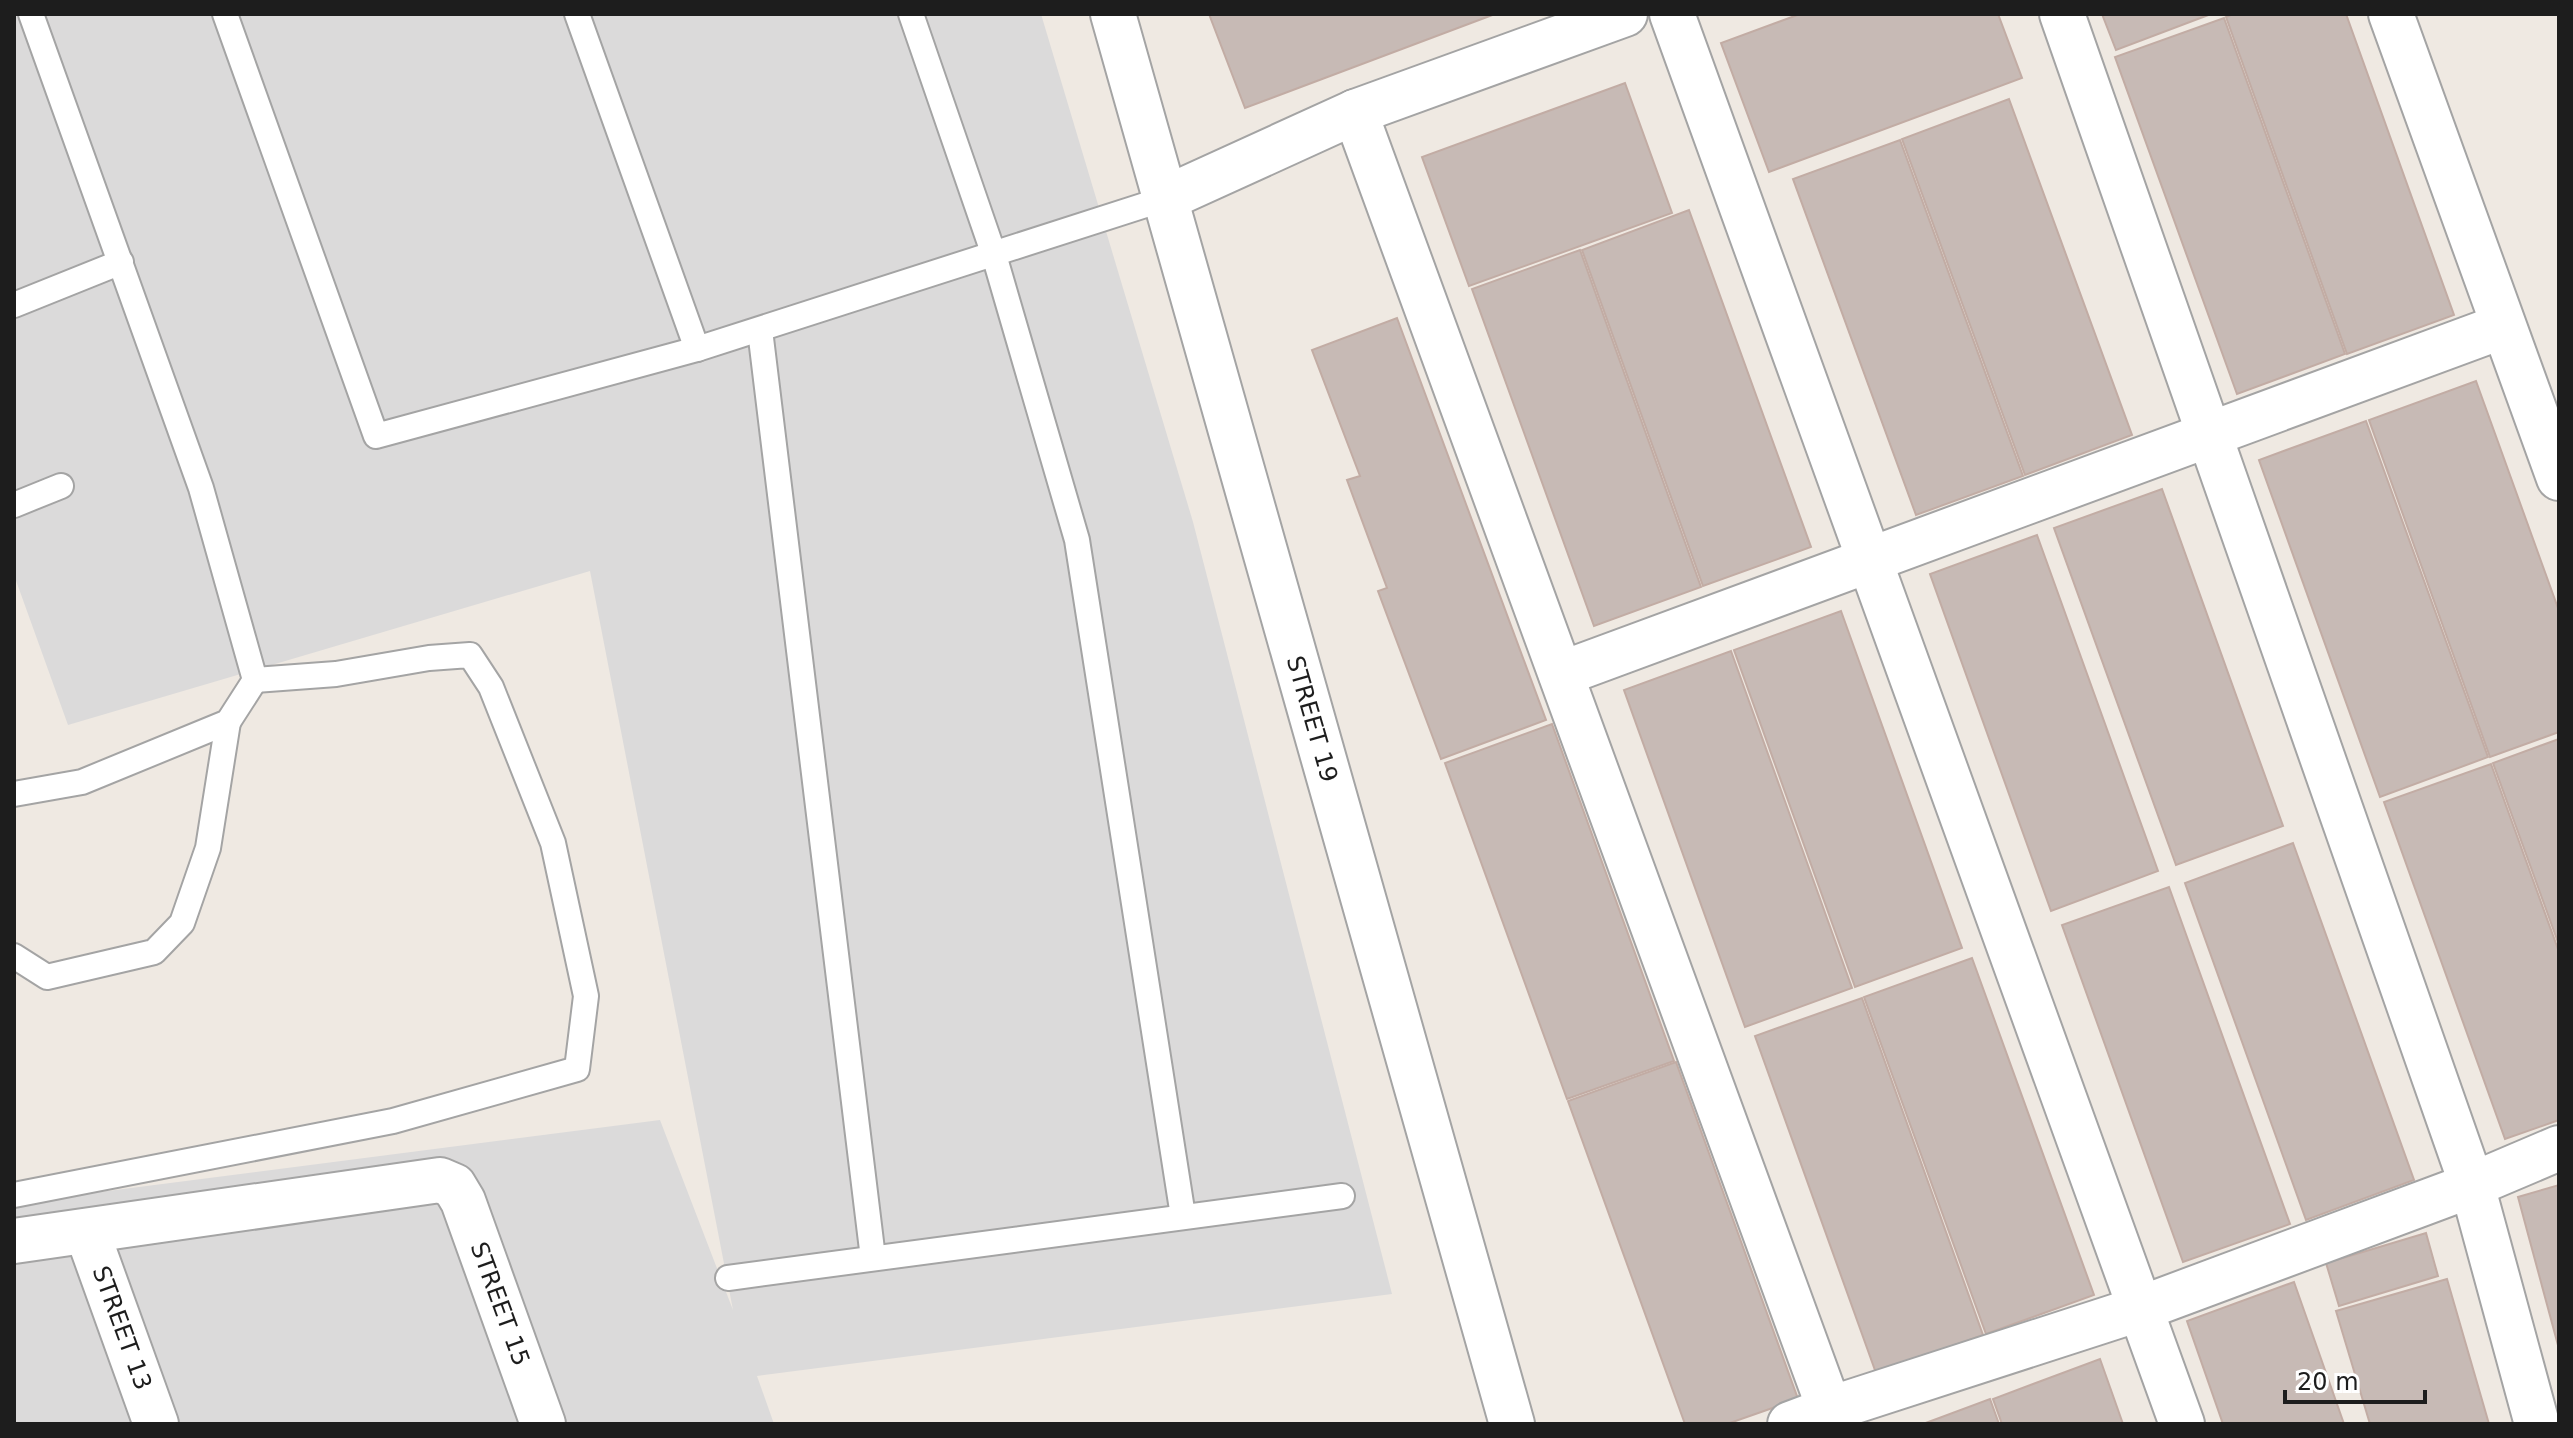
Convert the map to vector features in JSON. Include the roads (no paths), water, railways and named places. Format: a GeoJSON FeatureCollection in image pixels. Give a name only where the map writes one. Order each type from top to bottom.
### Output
{"type":"FeatureCollection","features":[{"type":"Feature","properties":{"kind":"street","name":"STREET 19"},"geometry":{"type":"LineString","coordinates":[[1113,14],[1512,1424]]}},
{"type":"Feature","properties":{"kind":"street"},"geometry":{"type":"LineString","coordinates":[[1672,14],[2182,1424]]}},
{"type":"Feature","properties":{"kind":"street"},"geometry":{"type":"LineString","coordinates":[[2062,14],[2472,1185],[2537,1424]]}},
{"type":"Feature","properties":{"kind":"street"},"geometry":{"type":"LineString","coordinates":[[2391,14],[2559,478]]}},
{"type":"Feature","properties":{"kind":"street"},"geometry":{"type":"LineString","coordinates":[[1164,199],[1355,112],[1605,17]]}},
{"type":"Feature","properties":{"kind":"street"},"geometry":{"type":"LineString","coordinates":[[1355,112],[1832,1416]]}},
{"type":"Feature","properties":{"kind":"street"},"geometry":{"type":"LineString","coordinates":[[1561,674],[2503,326]]}},
{"type":"Feature","properties":{"kind":"street"},"geometry":{"type":"LineString","coordinates":[[1790,1424],[1832,1416],[2142,1308],[2472,1185],[2559,1148]]}},
{"type":"Feature","properties":{"kind":"street","name":"STREET 15"},"geometry":{"type":"LineString","coordinates":[[87,1232],[440,1180],[454,1186],[463,1201],[543,1424]]}},
{"type":"Feature","properties":{"kind":"street"},"geometry":{"type":"LineString","coordinates":[[14,1241],[87,1232]]}},
{"type":"Feature","properties":{"kind":"street","name":"STREET 13"},"geometry":{"type":"LineString","coordinates":[[87,1232],[156,1424]]}},
{"type":"Feature","properties":{"kind":"lane"},"geometry":{"type":"LineString","coordinates":[[14,956],[47,977],[154,952],[182,923],[208,848],[228,722],[255,680],[201,488],[31,14]]}},
{"type":"Feature","properties":{"kind":"lane"},"geometry":{"type":"LineString","coordinates":[[225,14],[376,436],[697,349],[1164,199]]}},
{"type":"Feature","properties":{"kind":"lane"},"geometry":{"type":"LineString","coordinates":[[577,14],[697,349]]}},
{"type":"Feature","properties":{"kind":"lane"},"geometry":{"type":"LineString","coordinates":[[911,14],[994,255],[1077,540],[1183,1216]]}},
{"type":"Feature","properties":{"kind":"lane"},"geometry":{"type":"LineString","coordinates":[[14,305],[121,262]]}},
{"type":"Feature","properties":{"kind":"lane"},"geometry":{"type":"LineString","coordinates":[[760,330],[873,1258]]}},
{"type":"Feature","properties":{"kind":"lane"},"geometry":{"type":"LineString","coordinates":[[14,505],[61,486]]}},
{"type":"Feature","properties":{"kind":"lane"},"geometry":{"type":"LineString","coordinates":[[14,1195],[393,1121],[577,1069],[586,996],[553,843],[491,687],[470,655],[429,658],[336,674],[255,680]]}},
{"type":"Feature","properties":{"kind":"lane"},"geometry":{"type":"LineString","coordinates":[[14,794],[82,782],[228,722]]}},
{"type":"Feature","properties":{"kind":"lane"},"geometry":{"type":"LineString","coordinates":[[728,1278],[1342,1196]]}}]}
